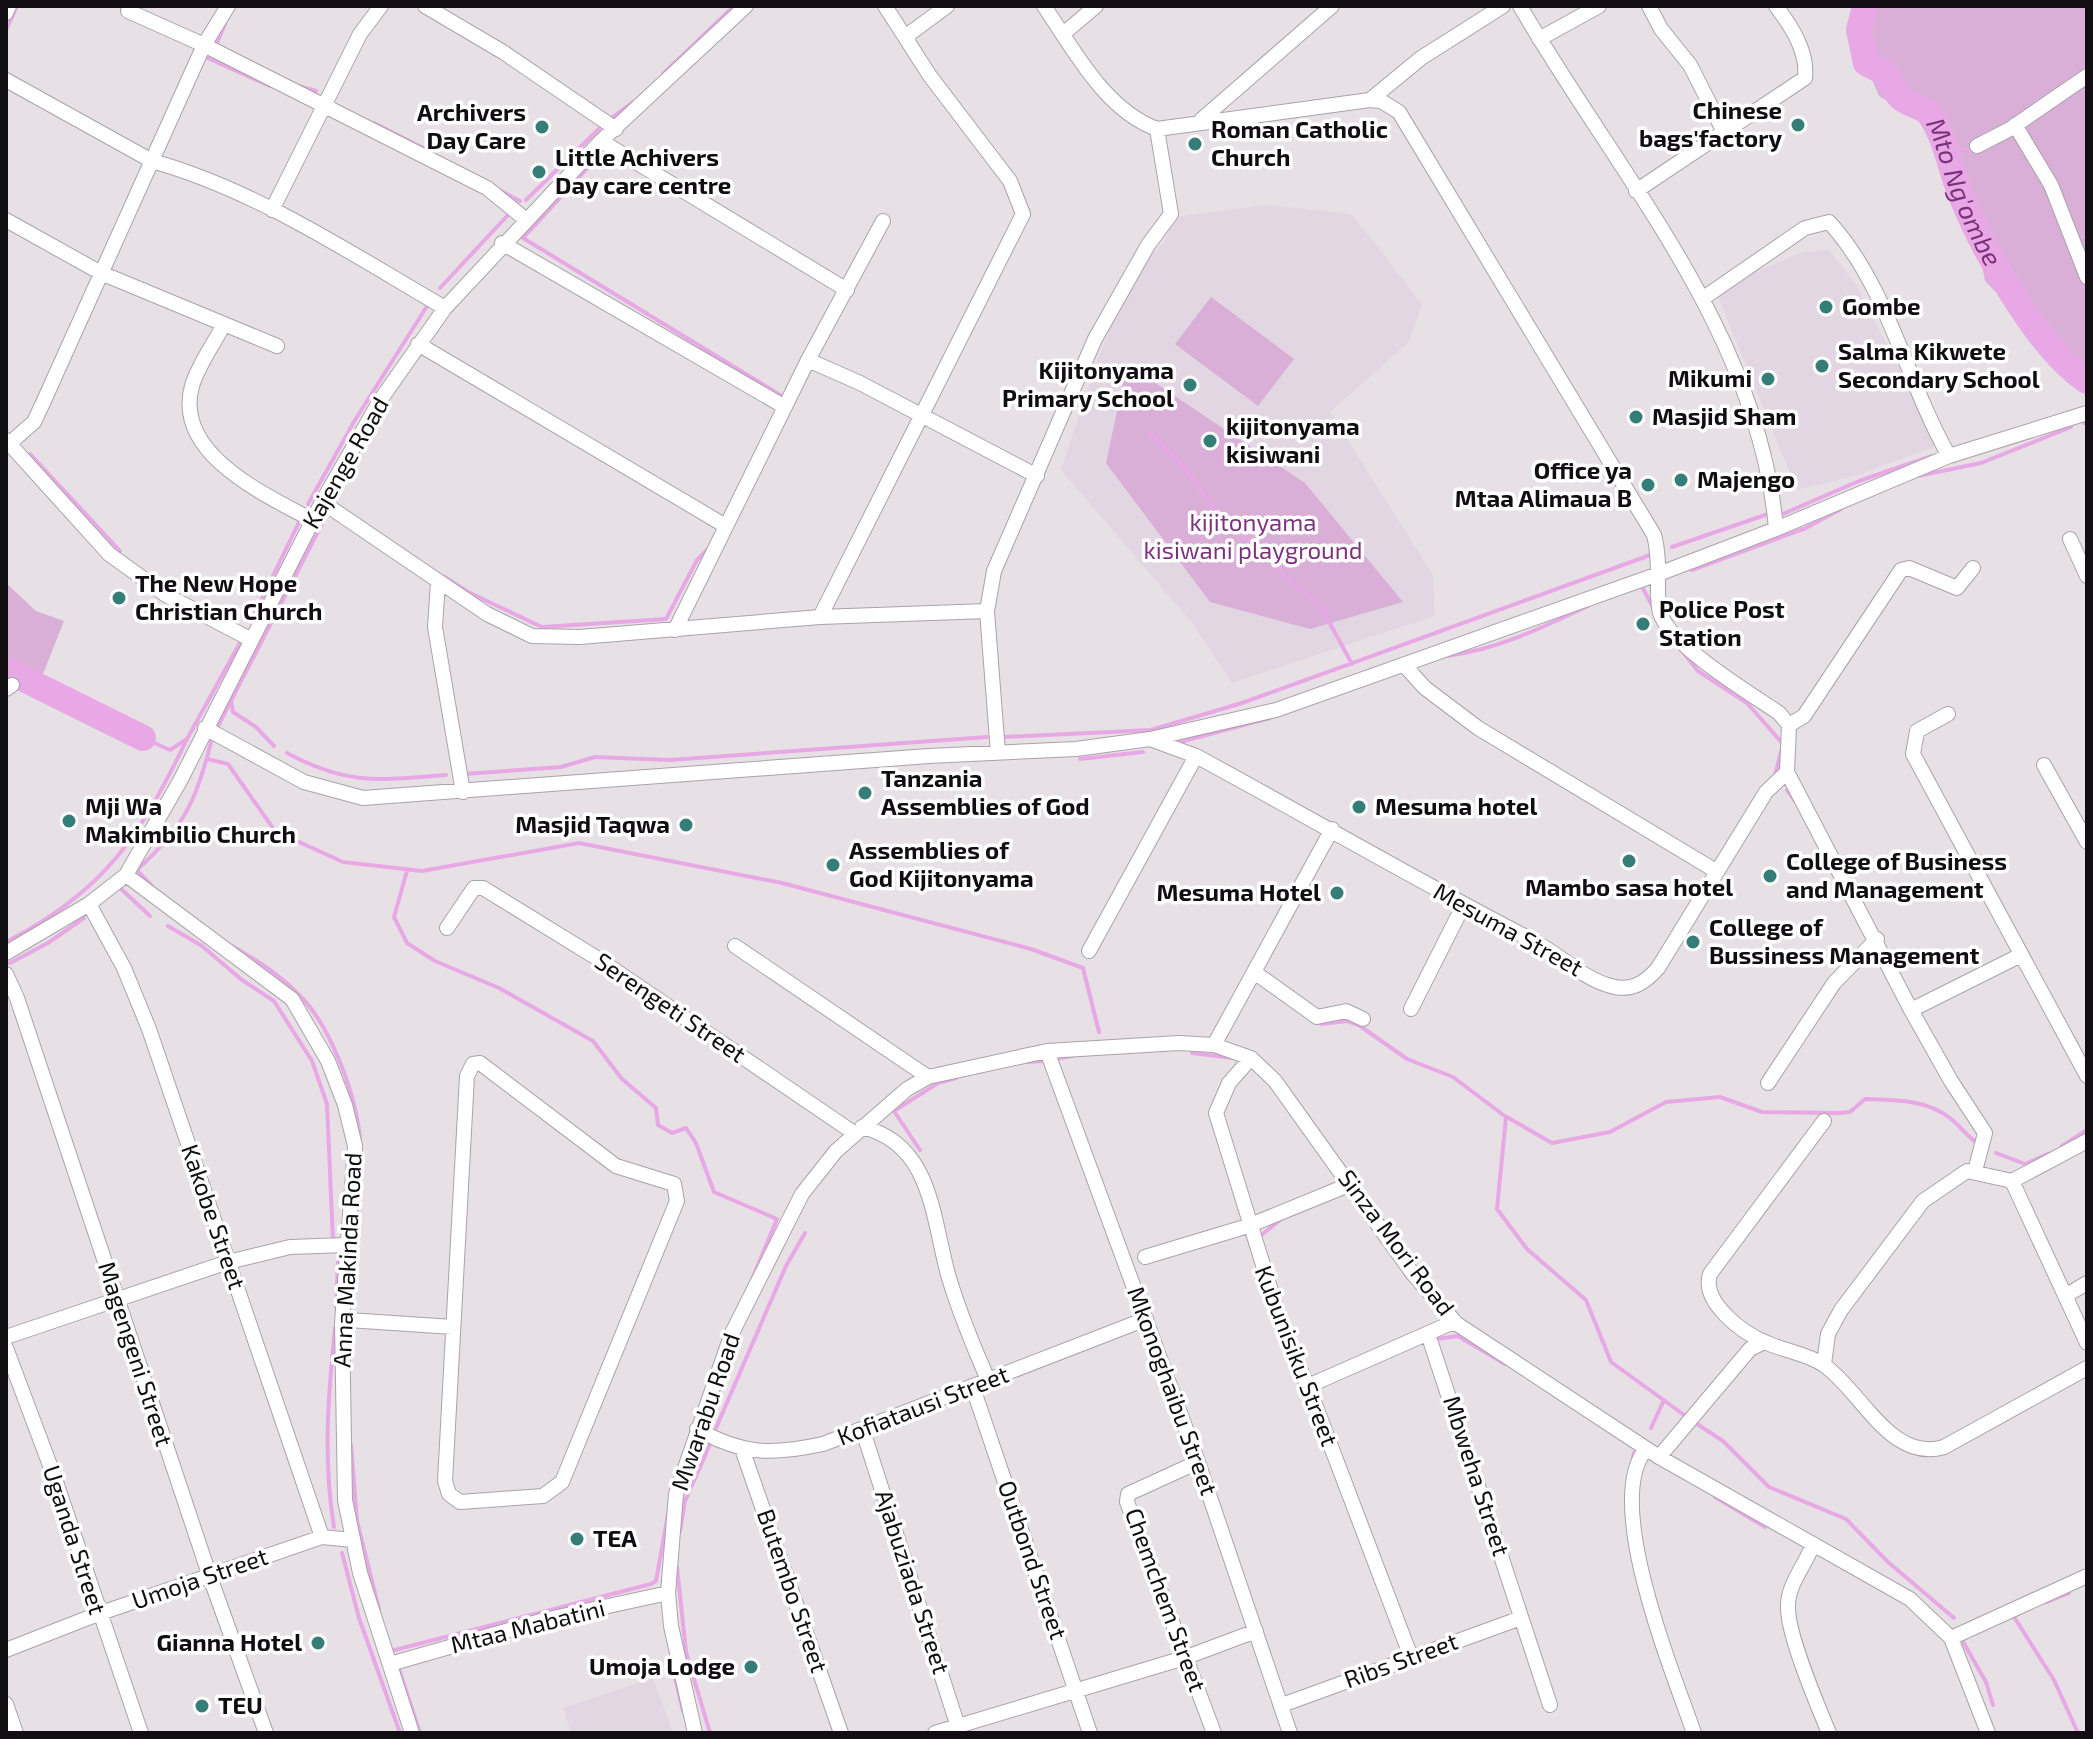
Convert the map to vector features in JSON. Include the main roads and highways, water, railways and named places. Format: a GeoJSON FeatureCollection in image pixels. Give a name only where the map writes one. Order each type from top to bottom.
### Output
{"type":"FeatureCollection","features":[{"type":"Feature","properties":{"kind":"waterway"},"geometry":{"type":"LineString","coordinates":[[6,30],[17,6]]}},
{"type":"Feature","properties":{"kind":"waterway"},"geometry":{"type":"LineString","coordinates":[[663,74],[734,6]]}},
{"type":"Feature","properties":{"kind":"waterway","name":"Mto Ng'ombe"},"geometry":{"type":"LineString","coordinates":[[1865,6],[1859,30],[1866,63],[1885,74],[1902,99],[1930,115],[1971,217],[1998,270],[2031,323],[2068,366],[2087,381]]}},
{"type":"Feature","properties":{"kind":"waterway"},"geometry":{"type":"LineString","coordinates":[[216,45],[225,24]]}},
{"type":"Feature","properties":{"kind":"waterway"},"geometry":{"type":"LineString","coordinates":[[201,55],[270,86]]}},
{"type":"Feature","properties":{"kind":"waterway"},"geometry":{"type":"LineString","coordinates":[[299,86],[316,91]]}},
{"type":"Feature","properties":{"kind":"waterway"},"geometry":{"type":"LineString","coordinates":[[526,200],[606,122],[633,102]]}},
{"type":"Feature","properties":{"kind":"waterway"},"geometry":{"type":"LineString","coordinates":[[374,123],[423,148]]}},
{"type":"Feature","properties":{"kind":"waterway"},"geometry":{"type":"LineString","coordinates":[[1940,139],[1960,149],[1974,150]]}},
{"type":"Feature","properties":{"kind":"waterway"},"geometry":{"type":"LineString","coordinates":[[524,237],[605,149]]}},
{"type":"Feature","properties":{"kind":"waterway"},"geometry":{"type":"LineString","coordinates":[[501,191],[520,201]]}},
{"type":"Feature","properties":{"kind":"waterway"},"geometry":{"type":"LineString","coordinates":[[440,288],[508,215]]}},
{"type":"Feature","properties":{"kind":"waterway"},"geometry":{"type":"LineString","coordinates":[[523,238],[785,398]]}},
{"type":"Feature","properties":{"kind":"waterway"},"geometry":{"type":"LineString","coordinates":[[308,504],[355,420],[429,303]]}},
{"type":"Feature","properties":{"kind":"waterway"},"geometry":{"type":"LineString","coordinates":[[1918,476],[1981,463],[2071,427]]}},
{"type":"Feature","properties":{"kind":"waterway"},"geometry":{"type":"LineString","coordinates":[[1151,434],[1183,466],[1217,512],[1322,609],[1352,664]]}},
{"type":"Feature","properties":{"kind":"waterway"},"geometry":{"type":"LineString","coordinates":[[30,454],[120,551]]}},
{"type":"Feature","properties":{"kind":"waterway"},"geometry":{"type":"LineString","coordinates":[[1776,517],[1859,481],[1932,456]]}},
{"type":"Feature","properties":{"kind":"waterway"},"geometry":{"type":"LineString","coordinates":[[1804,529],[1841,509]]}},
{"type":"Feature","properties":{"kind":"waterway"},"geometry":{"type":"LineString","coordinates":[[1672,547],[1768,514]]}},
{"type":"Feature","properties":{"kind":"waterway"},"geometry":{"type":"LineString","coordinates":[[255,613],[301,518]]}},
{"type":"Feature","properties":{"kind":"waterway"},"geometry":{"type":"LineString","coordinates":[[218,726],[324,520]]}},
{"type":"Feature","properties":{"kind":"waterway"},"geometry":{"type":"LineString","coordinates":[[1692,570],[1803,529]]}},
{"type":"Feature","properties":{"kind":"waterway"},"geometry":{"type":"LineString","coordinates":[[443,576],[468,592],[542,627],[666,619],[697,560],[709,548]]}},
{"type":"Feature","properties":{"kind":"waterway"},"geometry":{"type":"LineString","coordinates":[[1004,737],[1151,730],[1242,703],[1653,554]]}},
{"type":"Feature","properties":{"kind":"waterway"},"geometry":{"type":"LineString","coordinates":[[1641,585],[1653,607]]}},
{"type":"Feature","properties":{"kind":"waterway"},"geometry":{"type":"LineString","coordinates":[[1446,656],[1501,643],[1588,606]]}},
{"type":"Feature","properties":{"kind":"waterway"},"geometry":{"type":"LineString","coordinates":[[187,739],[241,641]]}},
{"type":"Feature","properties":{"kind":"waterway"},"geometry":{"type":"LineString","coordinates":[[1682,651],[1698,671],[1747,703],[1783,744],[1774,779]]}},
{"type":"Feature","properties":{"kind":"waterway"},"geometry":{"type":"LineString","coordinates":[[6,670],[143,738]]}},
{"type":"Feature","properties":{"kind":"waterway"},"geometry":{"type":"LineString","coordinates":[[231,701],[233,712],[256,727],[274,746]]}},
{"type":"Feature","properties":{"kind":"waterway"},"geometry":{"type":"LineString","coordinates":[[1180,742],[1270,718]]}},
{"type":"Feature","properties":{"kind":"waterway"},"geometry":{"type":"LineString","coordinates":[[137,870],[168,839],[187,810],[201,777],[213,735]]}},
{"type":"Feature","properties":{"kind":"waterway"},"geometry":{"type":"LineString","coordinates":[[465,774],[561,767],[595,757],[670,760],[987,737]]}},
{"type":"Feature","properties":{"kind":"waterway"},"geometry":{"type":"LineString","coordinates":[[8,941],[71,902],[117,857],[136,832],[187,739],[170,750],[143,738]]}},
{"type":"Feature","properties":{"kind":"waterway"},"geometry":{"type":"LineString","coordinates":[[1080,759],[1143,752]]}},
{"type":"Feature","properties":{"kind":"waterway"},"geometry":{"type":"LineString","coordinates":[[287,753],[347,776],[383,779],[446,775]]}},
{"type":"Feature","properties":{"kind":"waterway"},"geometry":{"type":"LineString","coordinates":[[207,759],[228,764],[275,831],[343,862],[422,871],[579,843],[782,883],[1031,949],[1083,968],[1099,1032]]}},
{"type":"Feature","properties":{"kind":"waterway"},"geometry":{"type":"LineString","coordinates":[[1787,790],[1795,801]]}},
{"type":"Feature","properties":{"kind":"waterway"},"geometry":{"type":"LineString","coordinates":[[137,870],[152,886]]}},
{"type":"Feature","properties":{"kind":"waterway"},"geometry":{"type":"LineString","coordinates":[[407,871],[394,917],[407,943],[435,961],[499,988],[593,1041],[622,1079],[656,1108],[658,1125],[672,1133],[686,1128],[696,1143],[714,1192],[777,1219],[753,1277]]}},
{"type":"Feature","properties":{"kind":"waterway"},"geometry":{"type":"LineString","coordinates":[[118,886],[150,916]]}},
{"type":"Feature","properties":{"kind":"waterway"},"geometry":{"type":"LineString","coordinates":[[10,963],[48,943],[84,918]]}},
{"type":"Feature","properties":{"kind":"waterway"},"geometry":{"type":"LineString","coordinates":[[168,926],[202,946],[242,980],[274,1001],[312,1061],[327,1104],[333,1241]]}},
{"type":"Feature","properties":{"kind":"waterway"},"geometry":{"type":"LineString","coordinates":[[232,946],[278,976],[313,1011],[341,1065],[354,1104],[360,1140]]}},
{"type":"Feature","properties":{"kind":"waterway"},"geometry":{"type":"LineString","coordinates":[[1317,1021],[1322,1024],[1347,1021],[1360,1026],[1407,1059],[1453,1077],[1506,1117],[1497,1209],[1527,1249],[1586,1300],[1611,1362],[1687,1417]]}},
{"type":"Feature","properties":{"kind":"waterway"},"geometry":{"type":"LineString","coordinates":[[1192,1053],[1233,1058]]}},
{"type":"Feature","properties":{"kind":"waterway"},"geometry":{"type":"LineString","coordinates":[[1055,1059],[1073,1056]]}},
{"type":"Feature","properties":{"kind":"waterway"},"geometry":{"type":"LineString","coordinates":[[1027,1062],[1043,1061]]}},
{"type":"Feature","properties":{"kind":"waterway"},"geometry":{"type":"LineString","coordinates":[[920,1150],[894,1111],[938,1083],[956,1078]]}},
{"type":"Feature","properties":{"kind":"waterway"},"geometry":{"type":"LineString","coordinates":[[1507,1117],[1552,1143],[1610,1132],[1666,1102],[1720,1097],[1762,1112],[1840,1113],[1850,1112],[1865,1099],[1887,1100],[1931,1107],[1954,1121],[1978,1144]]}},
{"type":"Feature","properties":{"kind":"waterway"},"geometry":{"type":"LineString","coordinates":[[2062,1146],[2087,1130]]}},
{"type":"Feature","properties":{"kind":"waterway"},"geometry":{"type":"LineString","coordinates":[[350,1304],[361,1153]]}},
{"type":"Feature","properties":{"kind":"waterway"},"geometry":{"type":"LineString","coordinates":[[1996,1153],[2025,1164],[2048,1154]]}},
{"type":"Feature","properties":{"kind":"waterway"},"geometry":{"type":"LineString","coordinates":[[1259,1237],[1280,1220]]}},
{"type":"Feature","properties":{"kind":"waterway"},"geometry":{"type":"LineString","coordinates":[[716,1428],[786,1266],[805,1233]]}},
{"type":"Feature","properties":{"kind":"waterway"},"geometry":{"type":"LineString","coordinates":[[336,1307],[338,1262]]}},
{"type":"Feature","properties":{"kind":"waterway"},"geometry":{"type":"LineString","coordinates":[[334,1527],[328,1428],[335,1328]]}},
{"type":"Feature","properties":{"kind":"waterway"},"geometry":{"type":"LineString","coordinates":[[1437,1339],[1458,1336],[1505,1364]]}},
{"type":"Feature","properties":{"kind":"waterway"},"geometry":{"type":"LineString","coordinates":[[1651,1428],[1664,1400]]}},
{"type":"Feature","properties":{"kind":"waterway"},"geometry":{"type":"LineString","coordinates":[[1694,1422],[1723,1441],[1769,1487],[1846,1519],[1888,1562],[1954,1618]]}},
{"type":"Feature","properties":{"kind":"waterway"},"geometry":{"type":"LineString","coordinates":[[680,1531],[685,1501],[711,1442]]}},
{"type":"Feature","properties":{"kind":"waterway"},"geometry":{"type":"LineString","coordinates":[[351,1445],[357,1521],[379,1609]]}},
{"type":"Feature","properties":{"kind":"waterway"},"geometry":{"type":"LineString","coordinates":[[1630,1473],[1634,1453]]}},
{"type":"Feature","properties":{"kind":"waterway"},"geometry":{"type":"LineString","coordinates":[[1715,1497],[1765,1527]]}},
{"type":"Feature","properties":{"kind":"waterway"},"geometry":{"type":"LineString","coordinates":[[391,1651],[651,1584],[656,1581],[668,1514]]}},
{"type":"Feature","properties":{"kind":"waterway"},"geometry":{"type":"LineString","coordinates":[[342,1553],[359,1618],[400,1733]]}},
{"type":"Feature","properties":{"kind":"waterway"},"geometry":{"type":"LineString","coordinates":[[677,1567],[686,1652],[710,1733]]}},
{"type":"Feature","properties":{"kind":"waterway"},"geometry":{"type":"LineString","coordinates":[[2047,1602],[2069,1593]]}},
{"type":"Feature","properties":{"kind":"waterway"},"geometry":{"type":"LineString","coordinates":[[2016,1614],[2014,1617],[2054,1680],[2078,1733]]}},
{"type":"Feature","properties":{"kind":"waterway"},"geometry":{"type":"LineString","coordinates":[[530,1631],[572,1621]]}},
{"type":"Feature","properties":{"kind":"waterway"},"geometry":{"type":"LineString","coordinates":[[1962,1640],[1986,1682],[1993,1705]]}},
{"type":"Feature","properties":{"kind":"waterway"},"geometry":{"type":"LineString","coordinates":[[398,1666],[420,1733]]}},
{"type":"Feature","properties":{"kind":"waterway"},"geometry":{"type":"LineString","coordinates":[[675,1677],[683,1711]]}},
{"type":"Feature","properties":{"kind":"place","name":"Chinese bags'factory"},"geometry":{"type":"Point","coordinates":[1798,125]}},
{"type":"Feature","properties":{"kind":"place","name":"Archivers Day Care"},"geometry":{"type":"Point","coordinates":[542,127]}},
{"type":"Feature","properties":{"kind":"place","name":"Roman Catholic Church"},"geometry":{"type":"Point","coordinates":[1195,144]}},
{"type":"Feature","properties":{"kind":"place","name":"Little Achivers Day care centre"},"geometry":{"type":"Point","coordinates":[539,172]}},
{"type":"Feature","properties":{"kind":"place","name":"Gombe"},"geometry":{"type":"Point","coordinates":[1826,307]}},
{"type":"Feature","properties":{"kind":"place","name":"Salma Kikwete Secondary School"},"geometry":{"type":"Point","coordinates":[1822,366]}},
{"type":"Feature","properties":{"kind":"place","name":"Mikumi"},"geometry":{"type":"Point","coordinates":[1768,379]}},
{"type":"Feature","properties":{"kind":"place","name":"Kijitonyama Primary School"},"geometry":{"type":"Point","coordinates":[1190,385]}},
{"type":"Feature","properties":{"kind":"place","name":"Masjid Sham"},"geometry":{"type":"Point","coordinates":[1636,417]}},
{"type":"Feature","properties":{"kind":"place","name":"kijitonyama kisiwani"},"geometry":{"type":"Point","coordinates":[1210,441]}},
{"type":"Feature","properties":{"kind":"place","name":"Majengo"},"geometry":{"type":"Point","coordinates":[1681,480]}},
{"type":"Feature","properties":{"kind":"place","name":"Office ya Mtaa Alimaua B"},"geometry":{"type":"Point","coordinates":[1648,485]}},
{"type":"Feature","properties":{"kind":"place","name":"The New Hope Christian Church"},"geometry":{"type":"Point","coordinates":[119,598]}},
{"type":"Feature","properties":{"kind":"place","name":"Police Post Station"},"geometry":{"type":"Point","coordinates":[1643,624]}},
{"type":"Feature","properties":{"kind":"place","name":"Tanzania Assemblies of God"},"geometry":{"type":"Point","coordinates":[865,793]}},
{"type":"Feature","properties":{"kind":"place","name":"Mesuma hotel"},"geometry":{"type":"Point","coordinates":[1359,807]}},
{"type":"Feature","properties":{"kind":"place","name":"Mji Wa Makimbilio Church"},"geometry":{"type":"Point","coordinates":[69,821]}},
{"type":"Feature","properties":{"kind":"place","name":"Masjid Taqwa"},"geometry":{"type":"Point","coordinates":[686,825]}},
{"type":"Feature","properties":{"kind":"place","name":"Mambo sasa hotel"},"geometry":{"type":"Point","coordinates":[1629,861]}},
{"type":"Feature","properties":{"kind":"place","name":"Assemblies of God Kijitonyama"},"geometry":{"type":"Point","coordinates":[833,865]}},
{"type":"Feature","properties":{"kind":"place","name":"College of Business and Management"},"geometry":{"type":"Point","coordinates":[1770,876]}},
{"type":"Feature","properties":{"kind":"place","name":"Mesuma Hotel"},"geometry":{"type":"Point","coordinates":[1337,893]}},
{"type":"Feature","properties":{"kind":"place","name":"College of Bussiness Management"},"geometry":{"type":"Point","coordinates":[1693,942]}},
{"type":"Feature","properties":{"kind":"place","name":"TEA"},"geometry":{"type":"Point","coordinates":[577,1539]}},
{"type":"Feature","properties":{"kind":"place","name":"Gianna Hotel"},"geometry":{"type":"Point","coordinates":[318,1643]}},
{"type":"Feature","properties":{"kind":"place","name":"Umoja Lodge"},"geometry":{"type":"Point","coordinates":[751,1667]}},
{"type":"Feature","properties":{"kind":"place","name":"TEU"},"geometry":{"type":"Point","coordinates":[202,1706]}},
{"type":"Feature","properties":{"kind":"park label","name":"kijitonyama kisiwani playground"},"geometry":{"type":"Point","coordinates":[1253,537]}}]}
